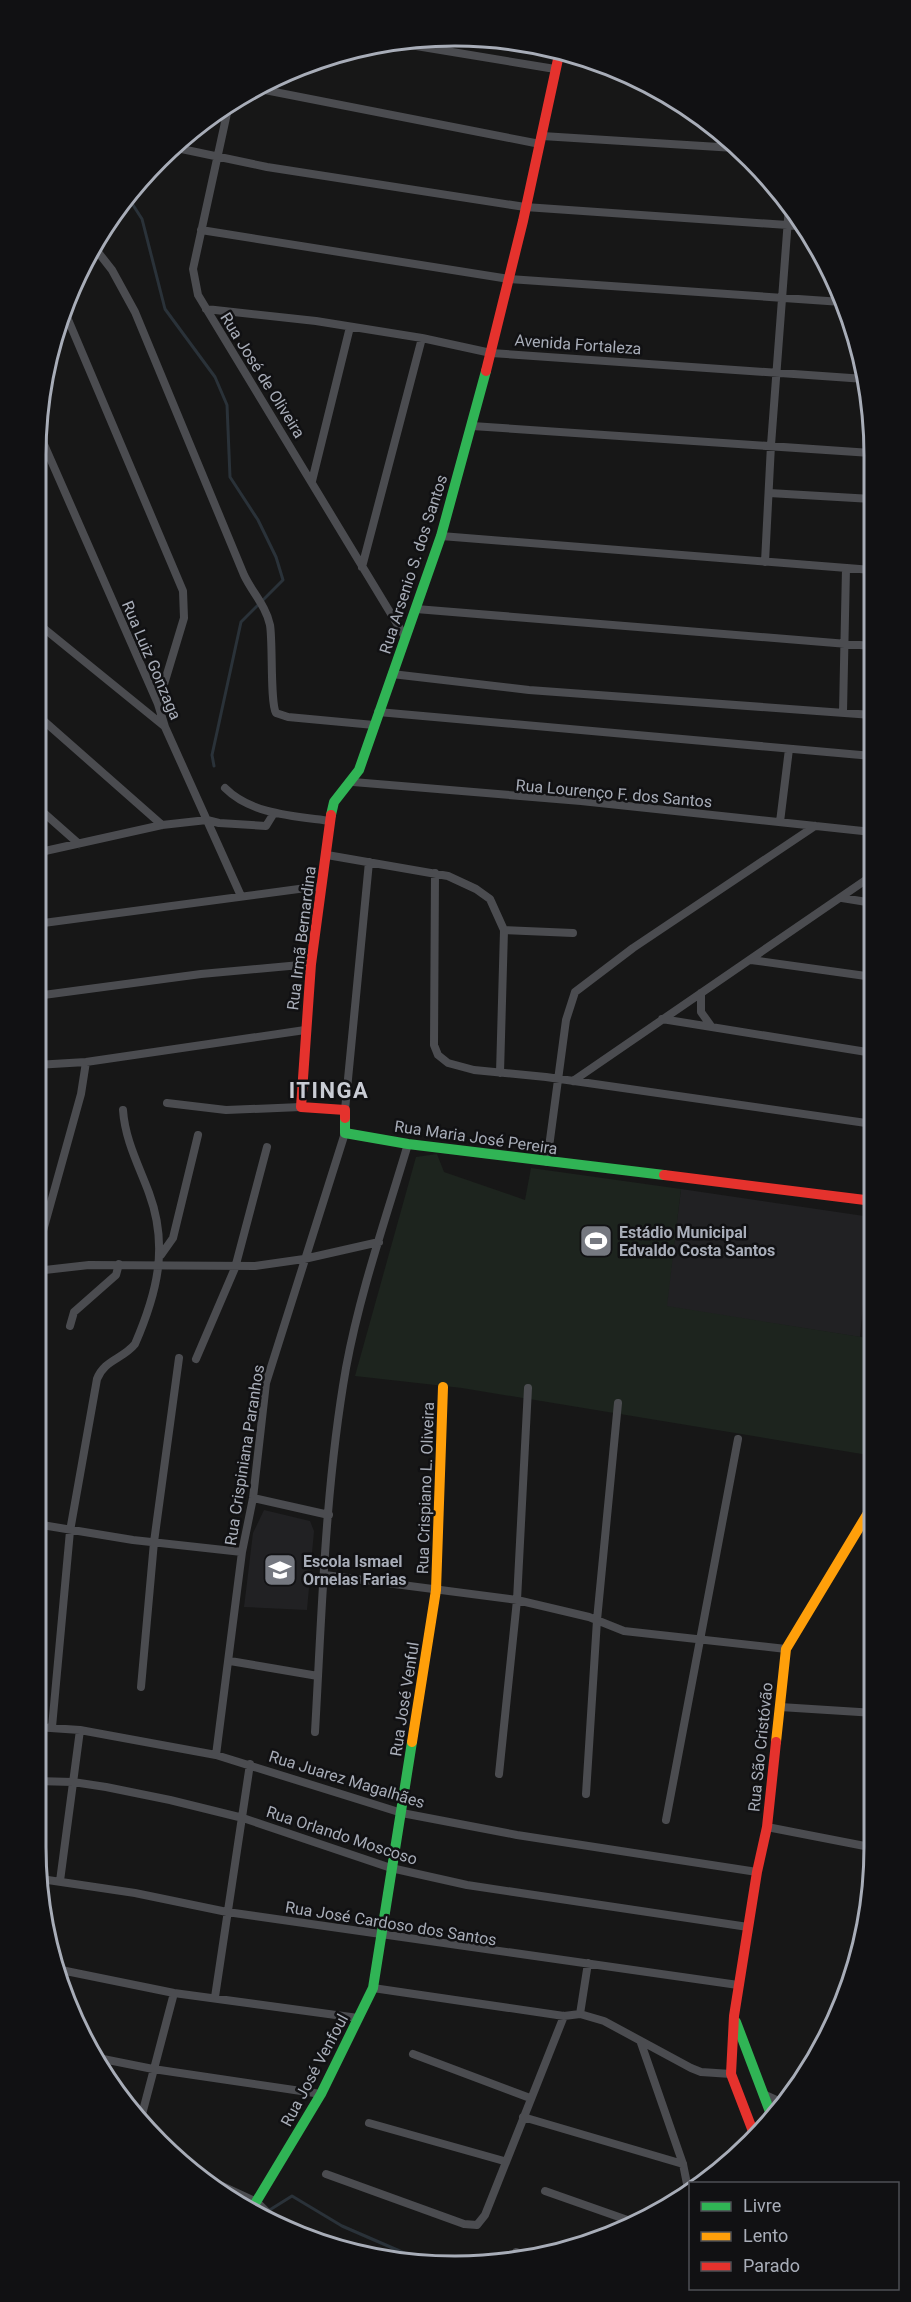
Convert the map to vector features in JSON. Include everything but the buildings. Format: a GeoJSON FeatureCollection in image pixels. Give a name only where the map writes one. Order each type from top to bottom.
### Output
{"type":"FeatureCollection","features":[{"type":"Feature","properties":{"kind":"main road","name":"Avenida Fortaleza"},"geometry":{"type":"LineString","coordinates":[[491,353],[558,59]]}},
{"type":"Feature","properties":{"kind":"main road","name":"Rua Arsenio S. dos Santos"},"geometry":{"type":"LineString","coordinates":[[354,782],[441,536],[491,353]]}},
{"type":"Feature","properties":{"kind":"main road","name":"Rua Irmã Bernardina"},"geometry":{"type":"LineString","coordinates":[[301,1107],[305,1030],[312,964],[334,801],[354,782]]}},
{"type":"Feature","properties":{"kind":"main road"},"geometry":{"type":"LineString","coordinates":[[301,1107],[345,1110],[345,1133]]}},
{"type":"Feature","properties":{"kind":"main road","name":"Rua Maria José Pereira"},"geometry":{"type":"LineString","coordinates":[[345,1133],[408,1144],[547,1162],[864,1200]]}},
{"type":"Feature","properties":{"kind":"main road","name":"Rua Crispiano L. Oliveira"},"geometry":{"type":"LineString","coordinates":[[436,1590],[443,1387]]}},
{"type":"Feature","properties":{"kind":"main road","name":"Rua São Cristóvão"},"geometry":{"type":"LineString","coordinates":[[753,2127],[731,2074],[734,2016],[757,1872],[767,1827],[786,1649],[864,1520]]}},
{"type":"Feature","properties":{"kind":"main road","name":"Rua José Venful"},"geometry":{"type":"LineString","coordinates":[[391,1868],[402,1813],[436,1590]]}},
{"type":"Feature","properties":{"kind":"main road","name":"Rua José Venfoul"},"geometry":{"type":"LineString","coordinates":[[255,2203],[321,2094],[373,1988],[383,1934],[391,1868]]}},
{"type":"Feature","properties":{"kind":"main road","name":"Rua São Cristóvão"},"geometry":{"type":"LineString","coordinates":[[734,2016],[769,2109]]}},
{"type":"Feature","properties":{"kind":"main road"},"geometry":{"type":"LineString","coordinates":[[731,2074],[739,2064],[753,2067]]}},
{"type":"Feature","properties":{"kind":"street"},"geometry":{"type":"LineString","coordinates":[[425,47],[555,69]]}},
{"type":"Feature","properties":{"kind":"street"},"geometry":{"type":"LineString","coordinates":[[271,91],[541,140],[724,148]]}},
{"type":"Feature","properties":{"kind":"street","name":"Rua José de Oliveira"},"geometry":{"type":"LineString","coordinates":[[226,116],[193,277],[198,295],[405,637]]}},
{"type":"Feature","properties":{"kind":"street"},"geometry":{"type":"LineString","coordinates":[[184,150],[217,158],[525,207],[794,225]]}},
{"type":"Feature","properties":{"kind":"street"},"geometry":{"type":"LineString","coordinates":[[765,562],[771,445],[788,218]]}},
{"type":"Feature","properties":{"kind":"street"},"geometry":{"type":"LineString","coordinates":[[201,230],[509,279],[834,302]]}},
{"type":"Feature","properties":{"kind":"street"},"geometry":{"type":"LineString","coordinates":[[99,254],[112,270],[135,312],[244,575],[268,618],[272,644],[276,713],[288,717],[374,725]]}},
{"type":"Feature","properties":{"kind":"street"},"geometry":{"type":"LineString","coordinates":[[206,309],[422,338],[491,353]]}},
{"type":"Feature","properties":{"kind":"street"},"geometry":{"type":"LineString","coordinates":[[69,322],[183,591],[184,618],[158,704]]}},
{"type":"Feature","properties":{"kind":"street"},"geometry":{"type":"LineString","coordinates":[[312,481],[350,327]]}},
{"type":"Feature","properties":{"kind":"street"},"geometry":{"type":"LineString","coordinates":[[362,567],[422,338]]}},
{"type":"Feature","properties":{"kind":"street","name":"Avenida Fortaleza"},"geometry":{"type":"LineString","coordinates":[[491,353],[858,379]]}},
{"type":"Feature","properties":{"kind":"street"},"geometry":{"type":"LineString","coordinates":[[472,426],[864,452]]}},
{"type":"Feature","properties":{"kind":"street","name":"Rua Luiz Gonzaga"},"geometry":{"type":"LineString","coordinates":[[46,450],[158,704],[165,727],[241,896]]}},
{"type":"Feature","properties":{"kind":"street"},"geometry":{"type":"LineString","coordinates":[[769,493],[864,499]]}},
{"type":"Feature","properties":{"kind":"street"},"geometry":{"type":"LineString","coordinates":[[441,536],[864,569]]}},
{"type":"Feature","properties":{"kind":"street"},"geometry":{"type":"LineString","coordinates":[[843,712],[846,568]]}},
{"type":"Feature","properties":{"kind":"street"},"geometry":{"type":"LineString","coordinates":[[416,609],[864,645]]}},
{"type":"Feature","properties":{"kind":"street"},"geometry":{"type":"LineString","coordinates":[[46,630],[165,727]]}},
{"type":"Feature","properties":{"kind":"street"},"geometry":{"type":"LineString","coordinates":[[392,674],[529,690],[864,714]]}},
{"type":"Feature","properties":{"kind":"street"},"geometry":{"type":"LineString","coordinates":[[378,712],[864,755]]}},
{"type":"Feature","properties":{"kind":"street"},"geometry":{"type":"LineString","coordinates":[[46,723],[162,825]]}},
{"type":"Feature","properties":{"kind":"street"},"geometry":{"type":"LineString","coordinates":[[780,822],[789,749]]}},
{"type":"Feature","properties":{"kind":"street","name":"Rua Lourenço F. dos Santos"},"geometry":{"type":"LineString","coordinates":[[354,782],[864,831]]}},
{"type":"Feature","properties":{"kind":"street"},"geometry":{"type":"LineString","coordinates":[[225,788],[239,799],[274,813],[331,821]]}},
{"type":"Feature","properties":{"kind":"street"},"geometry":{"type":"LineString","coordinates":[[46,851],[162,825],[207,820],[266,826],[274,813]]}},
{"type":"Feature","properties":{"kind":"street"},"geometry":{"type":"LineString","coordinates":[[46,815],[80,844]]}},
{"type":"Feature","properties":{"kind":"street"},"geometry":{"type":"LineString","coordinates":[[547,1162],[571,1000],[582,986],[815,826]]}},
{"type":"Feature","properties":{"kind":"street"},"geometry":{"type":"LineString","coordinates":[[327,855],[435,873],[460,880],[490,899],[504,930],[501,1073]]}},
{"type":"Feature","properties":{"kind":"street"},"geometry":{"type":"LineString","coordinates":[[345,1110],[369,862]]}},
{"type":"Feature","properties":{"kind":"street"},"geometry":{"type":"LineString","coordinates":[[435,873],[434,1045],[438,1055],[448,1063],[474,1070],[573,1081],[864,1123]]}},
{"type":"Feature","properties":{"kind":"street"},"geometry":{"type":"LineString","coordinates":[[573,1081],[864,882]]}},
{"type":"Feature","properties":{"kind":"street"},"geometry":{"type":"LineString","coordinates":[[46,923],[321,886]]}},
{"type":"Feature","properties":{"kind":"street"},"geometry":{"type":"LineString","coordinates":[[842,898],[864,902]]}},
{"type":"Feature","properties":{"kind":"street"},"geometry":{"type":"LineString","coordinates":[[504,930],[573,933]]}},
{"type":"Feature","properties":{"kind":"street"},"geometry":{"type":"LineString","coordinates":[[751,960],[864,976]]}},
{"type":"Feature","properties":{"kind":"street"},"geometry":{"type":"LineString","coordinates":[[46,995],[244,969],[312,964]]}},
{"type":"Feature","properties":{"kind":"street"},"geometry":{"type":"LineString","coordinates":[[701,993],[701,1012],[711,1026]]}},
{"type":"Feature","properties":{"kind":"street"},"geometry":{"type":"LineString","coordinates":[[662,1019],[864,1052]]}},
{"type":"Feature","properties":{"kind":"street"},"geometry":{"type":"LineString","coordinates":[[46,1064],[86,1062],[305,1030]]}},
{"type":"Feature","properties":{"kind":"street"},"geometry":{"type":"LineString","coordinates":[[46,1220],[81,1094],[86,1062]]}},
{"type":"Feature","properties":{"kind":"street"},"geometry":{"type":"LineString","coordinates":[[166,1103],[226,1110],[301,1107]]}},
{"type":"Feature","properties":{"kind":"street"},"geometry":{"type":"LineString","coordinates":[[123,1110],[126,1133],[156,1213],[161,1259]]}},
{"type":"Feature","properties":{"kind":"street","name":"Rua Crispiniana Paranhos"},"geometry":{"type":"LineString","coordinates":[[216,1755],[243,1552],[253,1498],[266,1383],[345,1133]]}},
{"type":"Feature","properties":{"kind":"street"},"geometry":{"type":"LineString","coordinates":[[52,1727],[70,1531],[97,1379],[107,1364],[127,1352],[135,1344],[161,1259],[173,1238],[198,1135]]}},
{"type":"Feature","properties":{"kind":"street"},"geometry":{"type":"LineString","coordinates":[[315,1732],[329,1515],[347,1366],[379,1242],[408,1144]]}},
{"type":"Feature","properties":{"kind":"street"},"geometry":{"type":"LineString","coordinates":[[196,1359],[235,1268],[267,1147]]}},
{"type":"Feature","properties":{"kind":"street"},"geometry":{"type":"LineString","coordinates":[[46,1270],[161,1259],[235,1268],[304,1259],[379,1242]]}},
{"type":"Feature","properties":{"kind":"street"},"geometry":{"type":"LineString","coordinates":[[69,1326],[74,1311],[116,1275],[119,1264]]}},
{"type":"Feature","properties":{"kind":"street"},"geometry":{"type":"LineString","coordinates":[[141,1687],[154,1542],[179,1358]]}},
{"type":"Feature","properties":{"kind":"street"},"geometry":{"type":"LineString","coordinates":[[500,1774],[517,1599],[528,1388]]}},
{"type":"Feature","properties":{"kind":"street"},"geometry":{"type":"LineString","coordinates":[[586,1794],[597,1620],[618,1403]]}},
{"type":"Feature","properties":{"kind":"street"},"geometry":{"type":"LineString","coordinates":[[666,1820],[738,1439]]}},
{"type":"Feature","properties":{"kind":"street"},"geometry":{"type":"LineString","coordinates":[[253,1498],[329,1515]]}},
{"type":"Feature","properties":{"kind":"street"},"geometry":{"type":"LineString","coordinates":[[46,1526],[243,1552]]}},
{"type":"Feature","properties":{"kind":"street"},"geometry":{"type":"LineString","coordinates":[[325,1575],[517,1599],[597,1620],[624,1631],[786,1649]]}},
{"type":"Feature","properties":{"kind":"street"},"geometry":{"type":"LineString","coordinates":[[230,1661],[318,1676]]}},
{"type":"Feature","properties":{"kind":"street"},"geometry":{"type":"LineString","coordinates":[[780,1707],[864,1712]]}},
{"type":"Feature","properties":{"kind":"street","name":"Rua Juarez Magalhães"},"geometry":{"type":"LineString","coordinates":[[46,1727],[80,1730],[216,1755],[402,1813],[518,1835],[757,1872]]}},
{"type":"Feature","properties":{"kind":"street"},"geometry":{"type":"LineString","coordinates":[[60,1881],[80,1730]]}},
{"type":"Feature","properties":{"kind":"street"},"geometry":{"type":"LineString","coordinates":[[215,1997],[250,1764]]}},
{"type":"Feature","properties":{"kind":"street","name":"Rua Orlando Moscoso"},"geometry":{"type":"LineString","coordinates":[[46,1781],[106,1786],[243,1818],[391,1868],[499,1890],[748,1927]]}},
{"type":"Feature","properties":{"kind":"street"},"geometry":{"type":"LineString","coordinates":[[767,1827],[864,1846]]}},
{"type":"Feature","properties":{"kind":"street","name":"Rua José Cardoso dos Santos"},"geometry":{"type":"LineString","coordinates":[[48,1880],[135,1893],[227,1912],[738,1985]]}},
{"type":"Feature","properties":{"kind":"street"},"geometry":{"type":"LineString","coordinates":[[580,2014],[588,1963]]}},
{"type":"Feature","properties":{"kind":"street"},"geometry":{"type":"LineString","coordinates":[[66,1971],[174,1993],[358,2018]]}},
{"type":"Feature","properties":{"kind":"street"},"geometry":{"type":"LineString","coordinates":[[373,1988],[564,2016],[580,2014],[604,2021],[640,2043],[701,2072],[731,2074]]}},
{"type":"Feature","properties":{"kind":"street"},"geometry":{"type":"LineString","coordinates":[[143,2110],[174,1993]]}},
{"type":"Feature","properties":{"kind":"street"},"geometry":{"type":"LineString","coordinates":[[326,2174],[464,2224],[477,2225],[485,2215],[504,2161],[564,2016]]}},
{"type":"Feature","properties":{"kind":"street"},"geometry":{"type":"LineString","coordinates":[[640,2043],[683,2164],[688,2184]]}},
{"type":"Feature","properties":{"kind":"street"},"geometry":{"type":"LineString","coordinates":[[413,2054],[530,2098]]}},
{"type":"Feature","properties":{"kind":"street"},"geometry":{"type":"LineString","coordinates":[[106,2060],[153,2069],[321,2094]]}},
{"type":"Feature","properties":{"kind":"street"},"geometry":{"type":"LineString","coordinates":[[763,2094],[776,2100]]}},
{"type":"Feature","properties":{"kind":"street"},"geometry":{"type":"LineString","coordinates":[[523,2117],[683,2164]]}},
{"type":"Feature","properties":{"kind":"street"},"geometry":{"type":"LineString","coordinates":[[369,2124],[504,2161]]}},
{"type":"Feature","properties":{"kind":"street"},"geometry":{"type":"LineString","coordinates":[[545,2191],[624,2219]]}},
{"type":"Feature","properties":{"kind":"shaded area"},"geometry":{"type":"Polygon","coordinates":[[[437,1154],[444,1172],[525,1200],[531,1168],[681,1189],[667,1306],[864,1337],[864,1454],[462,1388],[355,1376],[416,1157],[437,1154]]]}},
{"type":"Feature","properties":{"kind":"shaded area"},"geometry":{"type":"Polygon","coordinates":[[[681,1189],[864,1216],[864,1293],[860,1337],[666,1307],[681,1189]]]}},
{"type":"Feature","properties":{"kind":"shaded area","name":"Escola Ismael Ornelas Farias"},"geometry":{"type":"Polygon","coordinates":[[[264,1510],[310,1521],[314,1531],[307,1610],[244,1607],[253,1533],[264,1510]]]}},
{"type":"Feature","properties":{"kind":"waterway"},"geometry":{"type":"LineString","coordinates":[[133,205],[142,219],[165,309],[215,377],[227,405],[230,477],[258,520],[276,557],[283,580],[241,622],[212,755],[214,766]]}},
{"type":"Feature","properties":{"kind":"waterway"},"geometry":{"type":"LineString","coordinates":[[269,2210],[292,2196],[342,2226],[402,2252]]}},
{"type":"Feature","properties":{"kind":"traffic: fast"},"geometry":{"type":"LineString","coordinates":[[331,815],[334,802],[359,770],[441,536],[486,371]]}},
{"type":"Feature","properties":{"kind":"traffic: fast"},"geometry":{"type":"LineString","coordinates":[[345,1118],[345,1133],[408,1144],[664,1175]]}},
{"type":"Feature","properties":{"kind":"traffic: fast"},"geometry":{"type":"LineString","coordinates":[[255,2203],[321,2094],[373,1988],[412,1742]]}},
{"type":"Feature","properties":{"kind":"traffic: fast"},"geometry":{"type":"LineString","coordinates":[[736,2022],[769,2109]]}},
{"type":"Feature","properties":{"kind":"traffic: slow"},"geometry":{"type":"LineString","coordinates":[[412,1742],[436,1590],[443,1387]]}},
{"type":"Feature","properties":{"kind":"traffic: slow"},"geometry":{"type":"LineString","coordinates":[[776,1742],[786,1649],[864,1520]]}},
{"type":"Feature","properties":{"kind":"traffic: jam"},"geometry":{"type":"LineString","coordinates":[[486,371],[523,221],[558,59]]}},
{"type":"Feature","properties":{"kind":"traffic: jam"},"geometry":{"type":"LineString","coordinates":[[331,815],[311,964],[301,1107],[345,1110],[345,1118]]}},
{"type":"Feature","properties":{"kind":"traffic: jam"},"geometry":{"type":"LineString","coordinates":[[664,1175],[864,1200]]}},
{"type":"Feature","properties":{"kind":"traffic: jam"},"geometry":{"type":"LineString","coordinates":[[752,2128],[731,2074],[734,2016],[757,1872],[767,1827],[776,1742]]}},
{"type":"Feature","properties":{"kind":"place","name":"Estádio Municipal Edvaldo Costa Santos"},"geometry":{"type":"Point","coordinates":[596,1241]}},
{"type":"Feature","properties":{"kind":"place","name":"Escola Ismael Ornelas Farias"},"geometry":{"type":"Point","coordinates":[280,1570]}},
{"type":"Feature","properties":{"kind":"district","name":"ITINGA"},"geometry":{"type":"Point","coordinates":[329,1090]}}]}
